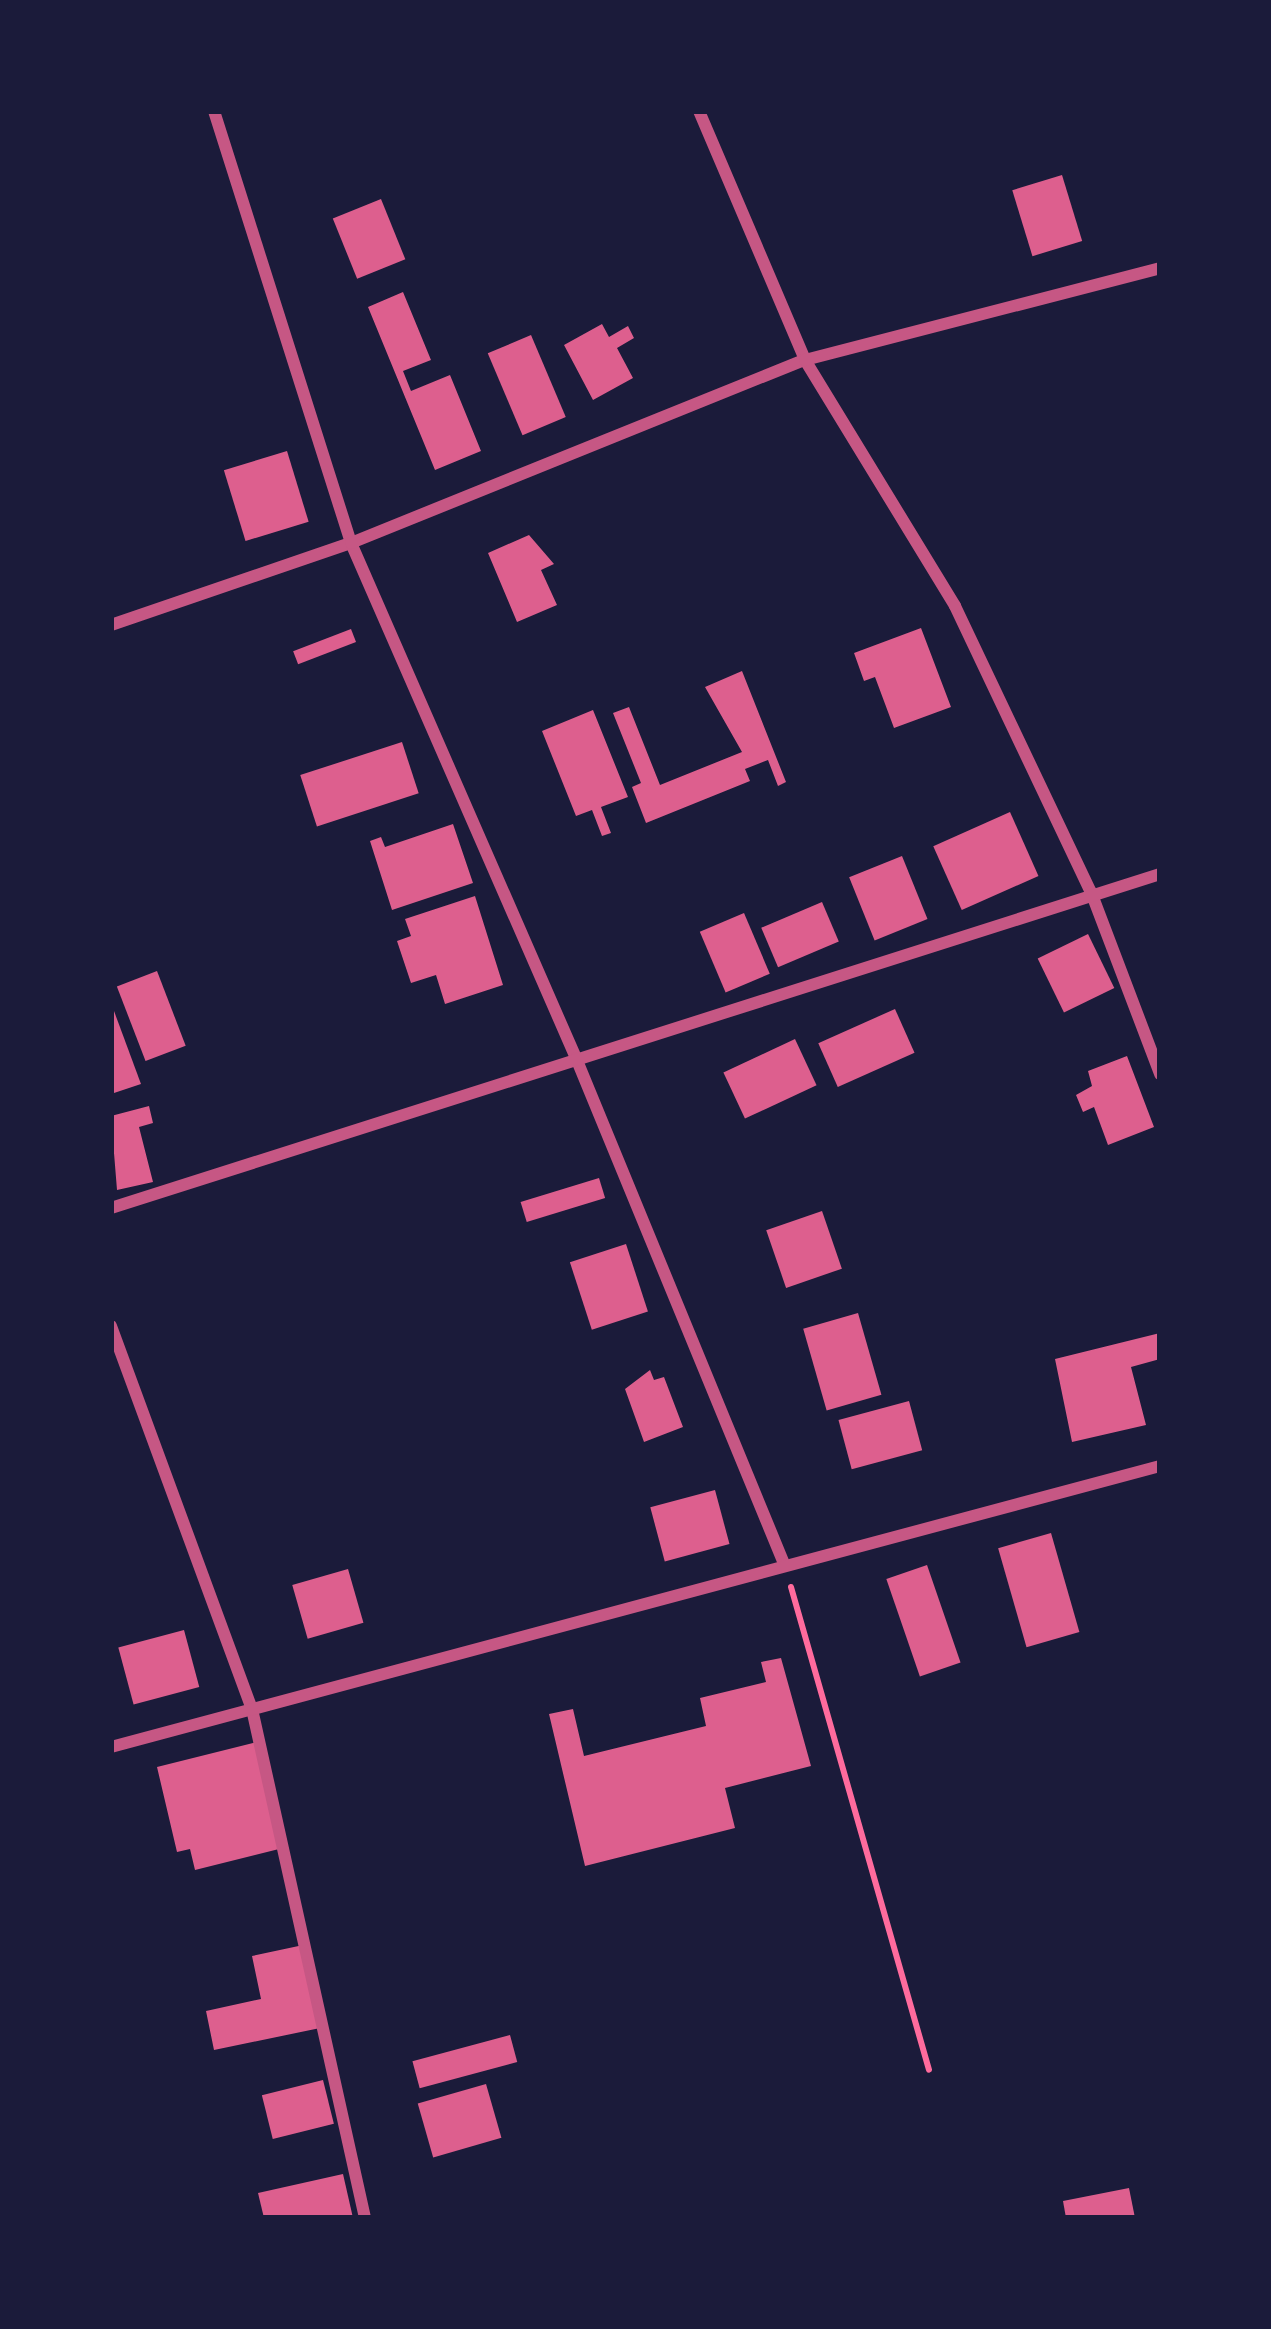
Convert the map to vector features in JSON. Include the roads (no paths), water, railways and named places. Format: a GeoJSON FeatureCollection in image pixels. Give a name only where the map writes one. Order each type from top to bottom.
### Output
{"type":"FeatureCollection","features":[{"type":"Feature","properties":{"kind":"street"},"geometry":{"type":"LineString","coordinates":[[214,111],[351,543],[576,1058],[785,1566]]}},
{"type":"Feature","properties":{"kind":"street"},"geometry":{"type":"LineString","coordinates":[[699,111],[805,360],[955,606],[1091,892],[1160,1074]]}},
{"type":"Feature","properties":{"kind":"street"},"geometry":{"type":"LineString","coordinates":[[111,625],[351,543],[805,360],[1160,268]]}},
{"type":"Feature","properties":{"kind":"street"},"geometry":{"type":"LineString","coordinates":[[111,1208],[1091,892],[1160,874]]}},
{"type":"Feature","properties":{"kind":"street"},"geometry":{"type":"LineString","coordinates":[[111,1326],[252,1709],[365,2218]]}},
{"type":"Feature","properties":{"kind":"street"},"geometry":{"type":"LineString","coordinates":[[111,1747],[1160,1466]]}}]}
